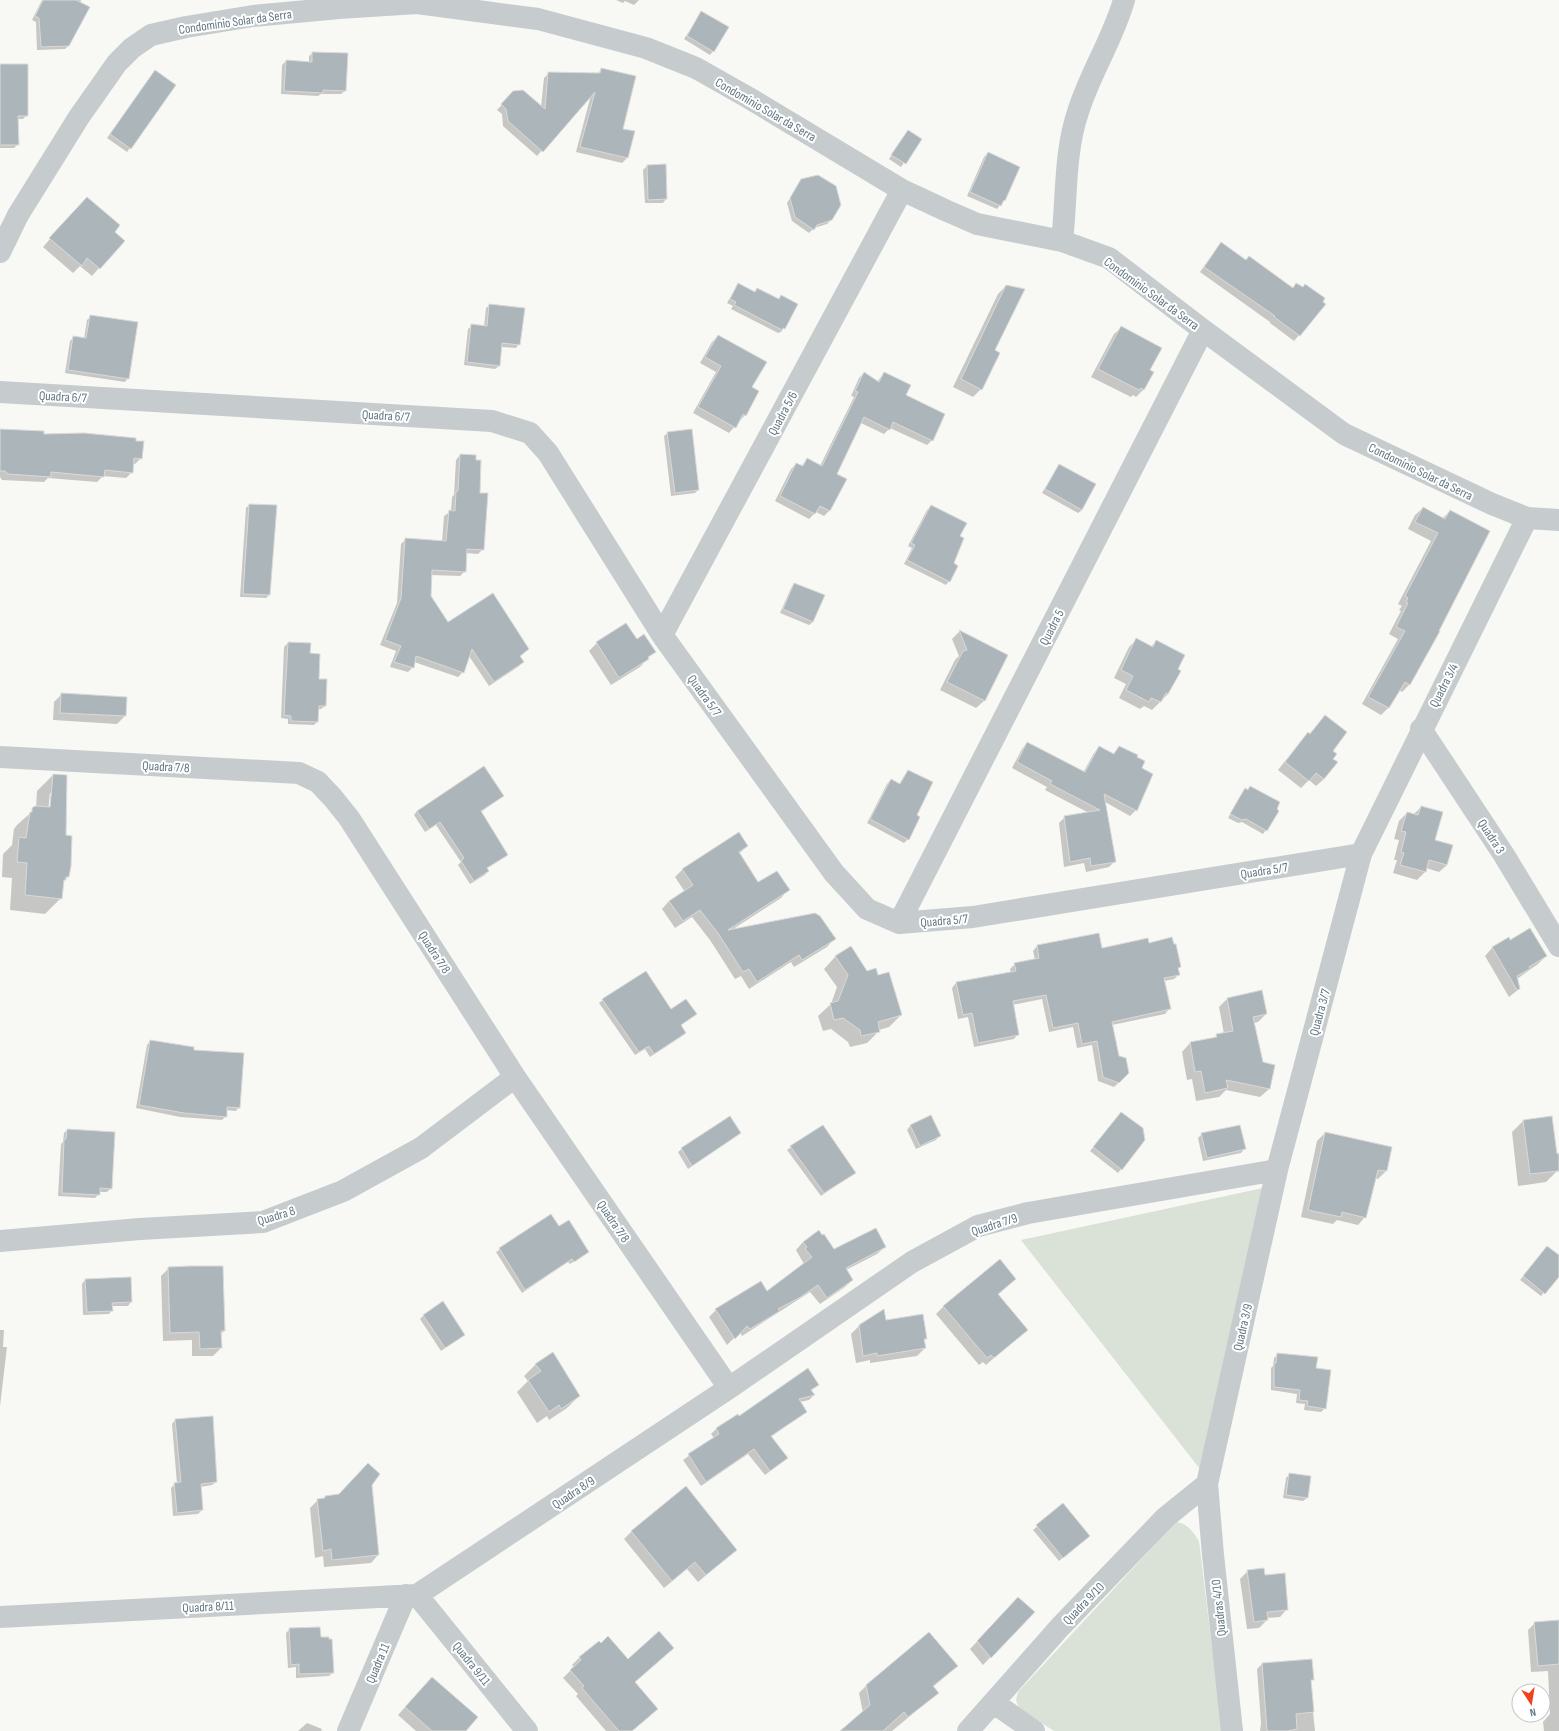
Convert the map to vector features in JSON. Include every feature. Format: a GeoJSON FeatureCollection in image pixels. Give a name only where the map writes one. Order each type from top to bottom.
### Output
{"type":"FeatureCollection","features":[{"type":"Feature","properties":{"kind":"street"},"geometry":{"type":"LineString","coordinates":[[518,0],[538,19]]}},
{"type":"Feature","properties":{"kind":"street"},"geometry":{"type":"LineString","coordinates":[[1062,242],[1066,204],[1068,158],[1077,113],[1095,67],[1120,14],[1124,0]]}},
{"type":"Feature","properties":{"kind":"street","name":"Condomínio Solar da Serra"},"geometry":{"type":"LineString","coordinates":[[0,252],[18,215],[79,117],[117,63],[132,48],[151,35],[186,27],[253,16],[417,3],[538,19],[646,48],[696,68],[902,190],[977,224],[1062,242],[1109,258],[1203,330],[1344,434],[1492,504],[1527,518],[1559,520]]}},
{"type":"Feature","properties":{"kind":"street","name":"Quadra 5/6"},"geometry":{"type":"LineString","coordinates":[[662,636],[902,190]]}},
{"type":"Feature","properties":{"kind":"street","name":"Quadra 5"},"geometry":{"type":"LineString","coordinates":[[899,923],[1203,330]]}},
{"type":"Feature","properties":{"kind":"street","name":"Quadra 6/7"},"geometry":{"type":"LineString","coordinates":[[0,392],[492,421],[530,433],[548,453],[662,636]]}},
{"type":"Feature","properties":{"kind":"street","name":"Quadra 3/4"},"geometry":{"type":"LineString","coordinates":[[1361,854],[1421,729],[1527,518]]}},
{"type":"Feature","properties":{"kind":"street","name":"Quadra 5/7"},"geometry":{"type":"LineString","coordinates":[[662,636],[834,873],[867,909],[899,923],[973,917],[1361,854]]}},
{"type":"Feature","properties":{"kind":"street","name":"Quadra 3"},"geometry":{"type":"LineString","coordinates":[[1421,729],[1504,854],[1559,946]]}},
{"type":"Feature","properties":{"kind":"street","name":"Quadra 7/8"},"geometry":{"type":"LineString","coordinates":[[0,757],[299,773],[318,782],[349,818],[515,1077],[729,1388]]}},
{"type":"Feature","properties":{"kind":"street","name":"Quadra 3/7"},"geometry":{"type":"LineString","coordinates":[[1278,1170],[1361,854]]}},
{"type":"Feature","properties":{"kind":"street","name":"Quadra 8"},"geometry":{"type":"LineString","coordinates":[[0,1241],[140,1229],[263,1222],[343,1192],[421,1148],[515,1077]]}},
{"type":"Feature","properties":{"kind":"street","name":"Quadra 7/9"},"geometry":{"type":"LineString","coordinates":[[729,1388],[912,1262],[978,1226],[1028,1213],[1278,1170]]}},
{"type":"Feature","properties":{"kind":"street","name":"Quadra 3/9"},"geometry":{"type":"LineString","coordinates":[[1207,1484],[1278,1170]]}},
{"type":"Feature","properties":{"kind":"street","name":"Quadra 8/9"},"geometry":{"type":"LineString","coordinates":[[412,1595],[729,1388]]}},
{"type":"Feature","properties":{"kind":"street","name":"Quadra 9/10"},"geometry":{"type":"LineString","coordinates":[[968,1731],[1060,1627],[1160,1522],[1207,1484]]}},
{"type":"Feature","properties":{"kind":"street","name":"Quadras 4/10"},"geometry":{"type":"LineString","coordinates":[[1207,1484],[1232,1731]]}},
{"type":"Feature","properties":{"kind":"street","name":"Quadra 8/11"},"geometry":{"type":"LineString","coordinates":[[0,1617],[412,1595]]}},
{"type":"Feature","properties":{"kind":"street","name":"Quadra 11"},"geometry":{"type":"LineString","coordinates":[[348,1731],[412,1595]]}},
{"type":"Feature","properties":{"kind":"street","name":"Quadra 9/11"},"geometry":{"type":"LineString","coordinates":[[412,1595],[527,1731]]}},
{"type":"Feature","properties":{"kind":"street"},"geometry":{"type":"LineString","coordinates":[[994,1703],[1034,1731]]}},
{"type":"Feature","properties":{"kind":"shaded area"},"geometry":{"type":"Polygon","coordinates":[[[1263,1188],[1200,1469],[1021,1240],[1263,1188]]]}},
{"type":"Feature","properties":{"kind":"shaded area"},"geometry":{"type":"Polygon","coordinates":[[[1176,1522],[1187,1526],[1199,1541],[1222,1731],[1054,1731],[1019,1708],[1016,1700],[1018,1692],[1176,1522]]]}},
{"type":"Feature","properties":{"kind":"building"},"geometry":{"type":"Polygon","coordinates":[[[43,0],[76,0],[90,7],[69,46],[41,47],[39,18],[35,16],[43,0]]]}},
{"type":"Feature","properties":{"kind":"building"},"geometry":{"type":"Polygon","coordinates":[[[701,11],[729,27],[714,52],[687,36],[701,11]]]}},
{"type":"Feature","properties":{"kind":"building"},"geometry":{"type":"Polygon","coordinates":[[[312,52],[348,53],[346,91],[323,90],[323,93],[284,91],[286,60],[312,62],[312,52]]]}},
{"type":"Feature","properties":{"kind":"building"},"geometry":{"type":"Polygon","coordinates":[[[0,64],[28,64],[28,116],[18,116],[19,145],[0,145],[0,64]]]}},
{"type":"Feature","properties":{"kind":"building"},"geometry":{"type":"Polygon","coordinates":[[[601,68],[636,76],[623,129],[635,131],[628,158],[580,147],[595,92],[543,152],[508,121],[506,109],[501,104],[513,91],[523,90],[545,109],[548,72],[600,73],[601,68]]]}},
{"type":"Feature","properties":{"kind":"building"},"geometry":{"type":"Polygon","coordinates":[[[155,70],[176,85],[131,149],[110,134],[155,70]]]}},
{"type":"Feature","properties":{"kind":"building"},"geometry":{"type":"Polygon","coordinates":[[[908,130],[922,139],[906,164],[891,155],[908,130]]]}},
{"type":"Feature","properties":{"kind":"building"},"geometry":{"type":"Polygon","coordinates":[[[988,152],[1020,167],[1005,201],[1004,200],[1001,206],[970,192],[988,152]]]}},
{"type":"Feature","properties":{"kind":"building"},"geometry":{"type":"Polygon","coordinates":[[[666,164],[667,199],[648,200],[647,165],[666,164]]]}},
{"type":"Feature","properties":{"kind":"building"},"geometry":{"type":"Polygon","coordinates":[[[818,175],[836,186],[841,205],[832,220],[817,225],[814,230],[795,217],[790,198],[801,179],[818,175]]]}},
{"type":"Feature","properties":{"kind":"building"},"geometry":{"type":"Polygon","coordinates":[[[87,197],[120,225],[115,232],[125,241],[100,269],[87,258],[82,266],[49,238],[87,197]]]}},
{"type":"Feature","properties":{"kind":"building"},"geometry":{"type":"Polygon","coordinates":[[[1221,242],[1246,260],[1249,256],[1293,288],[1296,283],[1303,287],[1305,284],[1325,298],[1323,302],[1326,304],[1300,336],[1274,317],[1275,316],[1204,267],[1221,242]]]}},
{"type":"Feature","properties":{"kind":"building"},"geometry":{"type":"Polygon","coordinates":[[[738,283],[755,292],[757,288],[779,299],[781,295],[798,304],[785,329],[783,328],[782,330],[734,305],[736,302],[730,299],[738,283]]]}},
{"type":"Feature","properties":{"kind":"building"},"geometry":{"type":"Polygon","coordinates":[[[1006,285],[1025,289],[995,350],[1000,353],[982,390],[961,379],[1006,285]]]}},
{"type":"Feature","properties":{"kind":"building"},"geometry":{"type":"Polygon","coordinates":[[[489,304],[525,308],[520,345],[502,343],[500,366],[467,362],[471,324],[487,326],[489,304]]]}},
{"type":"Feature","properties":{"kind":"building"},"geometry":{"type":"Polygon","coordinates":[[[90,315],[138,322],[129,379],[68,370],[73,336],[86,338],[90,315]]]}},
{"type":"Feature","properties":{"kind":"building"},"geometry":{"type":"Polygon","coordinates":[[[1121,326],[1162,348],[1150,370],[1154,372],[1144,390],[1141,388],[1139,390],[1098,369],[1121,326]]]}},
{"type":"Feature","properties":{"kind":"building"},"geometry":{"type":"Polygon","coordinates":[[[718,335],[767,362],[752,387],[759,391],[746,416],[743,414],[736,428],[698,407],[721,366],[705,357],[718,335]]]}},
{"type":"Feature","properties":{"kind":"building"},"geometry":{"type":"Polygon","coordinates":[[[864,372],[879,382],[884,372],[911,385],[906,395],[945,414],[933,441],[893,422],[890,430],[864,417],[837,474],[847,479],[830,511],[820,506],[815,514],[780,496],[796,463],[803,466],[807,458],[822,466],[858,392],[855,391],[864,372]]]}},
{"type":"Feature","properties":{"kind":"building"},"geometry":{"type":"Polygon","coordinates":[[[0,429],[44,431],[44,434],[84,433],[136,438],[136,441],[144,441],[142,459],[134,458],[133,473],[105,470],[104,477],[51,472],[51,477],[8,474],[5,471],[0,471],[0,429]]]}},
{"type":"Feature","properties":{"kind":"building"},"geometry":{"type":"Polygon","coordinates":[[[692,429],[699,490],[675,493],[667,432],[692,429]]]}},
{"type":"Feature","properties":{"kind":"building"},"geometry":{"type":"Polygon","coordinates":[[[460,454],[476,455],[476,460],[481,460],[480,493],[488,493],[484,550],[467,549],[466,572],[432,570],[431,596],[448,622],[493,593],[529,649],[520,656],[524,662],[494,682],[472,649],[464,673],[416,656],[414,668],[394,662],[401,646],[385,640],[401,598],[405,538],[446,541],[449,510],[455,511],[456,491],[458,491],[460,454]]]}},
{"type":"Feature","properties":{"kind":"building"},"geometry":{"type":"Polygon","coordinates":[[[1059,464],[1096,484],[1082,510],[1045,489],[1059,464]]]}},
{"type":"Feature","properties":{"kind":"building"},"geometry":{"type":"Polygon","coordinates":[[[249,504],[277,505],[270,595],[243,594],[249,504]]]}},
{"type":"Feature","properties":{"kind":"building"},"geometry":{"type":"Polygon","coordinates":[[[931,505],[967,523],[960,536],[964,538],[954,563],[958,566],[950,582],[907,560],[915,545],[911,543],[931,505]]]}},
{"type":"Feature","properties":{"kind":"building"},"geometry":{"type":"Polygon","coordinates":[[[1423,507],[1445,519],[1450,510],[1490,531],[1440,631],[1410,685],[1405,682],[1389,708],[1368,697],[1405,631],[1396,627],[1408,603],[1406,602],[1408,598],[1405,596],[1438,533],[1415,522],[1423,507]]]}},
{"type":"Feature","properties":{"kind":"building"},"geometry":{"type":"Polygon","coordinates":[[[794,583],[825,595],[813,622],[783,609],[794,583]]]}},
{"type":"Feature","properties":{"kind":"building"},"geometry":{"type":"Polygon","coordinates":[[[626,623],[637,639],[644,634],[656,652],[648,657],[649,659],[619,678],[596,642],[626,623]]]}},
{"type":"Feature","properties":{"kind":"building"},"geometry":{"type":"Polygon","coordinates":[[[959,630],[1008,655],[985,701],[947,682],[963,651],[967,650],[959,630]]]}},
{"type":"Feature","properties":{"kind":"building"},"geometry":{"type":"Polygon","coordinates":[[[1136,638],[1153,647],[1156,640],[1185,655],[1178,669],[1181,671],[1168,694],[1166,693],[1161,702],[1151,698],[1149,702],[1126,690],[1133,676],[1121,670],[1136,638]]]}},
{"type":"Feature","properties":{"kind":"building"},"geometry":{"type":"Polygon","coordinates":[[[288,642],[311,643],[310,653],[320,654],[319,679],[327,679],[326,706],[319,706],[318,722],[291,721],[291,716],[284,715],[288,642]]]}},
{"type":"Feature","properties":{"kind":"building"},"geometry":{"type":"Polygon","coordinates":[[[61,693],[127,697],[126,716],[60,713],[61,693]]]}},
{"type":"Feature","properties":{"kind":"building"},"geometry":{"type":"Polygon","coordinates":[[[1325,715],[1347,732],[1333,751],[1337,754],[1333,759],[1338,762],[1324,779],[1316,773],[1309,781],[1285,762],[1308,732],[1310,734],[1325,715]]]}},
{"type":"Feature","properties":{"kind":"building"},"geometry":{"type":"Polygon","coordinates":[[[1027,742],[1085,772],[1099,746],[1114,754],[1119,746],[1138,755],[1137,757],[1145,761],[1142,768],[1153,774],[1137,811],[1104,794],[1116,862],[1091,866],[1090,858],[1070,862],[1064,816],[1100,810],[1050,784],[1052,781],[1017,762],[1027,742]]]}},
{"type":"Feature","properties":{"kind":"building"},"geometry":{"type":"Polygon","coordinates":[[[484,766],[504,796],[481,811],[508,855],[487,868],[489,871],[474,881],[461,861],[464,858],[440,822],[429,829],[417,811],[484,766]]]}},
{"type":"Feature","properties":{"kind":"building"},"geometry":{"type":"Polygon","coordinates":[[[908,770],[933,782],[917,815],[920,817],[909,840],[870,819],[891,779],[900,784],[908,770]]]}},
{"type":"Feature","properties":{"kind":"building"},"geometry":{"type":"Polygon","coordinates":[[[53,774],[67,775],[66,835],[72,836],[71,866],[69,877],[66,877],[66,880],[64,880],[62,899],[25,895],[27,863],[17,862],[19,837],[26,838],[32,808],[35,806],[50,807],[53,774]]]}},
{"type":"Feature","properties":{"kind":"building"},"geometry":{"type":"Polygon","coordinates":[[[1250,786],[1280,802],[1277,809],[1279,811],[1267,831],[1246,819],[1242,820],[1230,814],[1245,788],[1248,790],[1250,786]]]}},
{"type":"Feature","properties":{"kind":"building"},"geometry":{"type":"Polygon","coordinates":[[[1421,806],[1443,812],[1435,840],[1453,845],[1447,865],[1429,860],[1426,872],[1400,865],[1404,853],[1401,852],[1406,832],[1401,831],[1407,812],[1418,815],[1421,806]]]}},
{"type":"Feature","properties":{"kind":"building"},"geometry":{"type":"Polygon","coordinates":[[[739,832],[748,846],[739,852],[758,882],[777,871],[790,890],[728,930],[815,913],[820,916],[836,939],[802,960],[799,955],[757,982],[749,969],[743,972],[718,933],[700,910],[683,921],[669,901],[693,885],[682,869],[739,832]]]}},
{"type":"Feature","properties":{"kind":"building"},"geometry":{"type":"Polygon","coordinates":[[[1530,928],[1547,956],[1529,967],[1530,969],[1517,976],[1520,989],[1517,990],[1492,947],[1509,937],[1510,940],[1530,928]]]}},
{"type":"Feature","properties":{"kind":"building"},"geometry":{"type":"Polygon","coordinates":[[[1099,933],[1102,948],[1148,938],[1149,943],[1172,937],[1174,944],[1176,944],[1181,967],[1178,968],[1180,975],[1164,978],[1171,1009],[1112,1022],[1119,1056],[1126,1058],[1129,1073],[1119,1083],[1103,1077],[1097,1041],[1082,1044],[1078,1023],[1053,1028],[1046,995],[1013,1001],[1019,1035],[978,1043],[972,1013],[963,1015],[956,982],[1016,971],[1014,963],[1039,958],[1037,945],[1099,933]]]}},
{"type":"Feature","properties":{"kind":"building"},"geometry":{"type":"Polygon","coordinates":[[[851,946],[867,971],[876,968],[878,975],[889,972],[902,1015],[878,1022],[880,1032],[861,1036],[860,1030],[843,1018],[834,1020],[830,1003],[838,1001],[848,975],[835,956],[851,946]]]}},
{"type":"Feature","properties":{"kind":"building"},"geometry":{"type":"Polygon","coordinates":[[[646,971],[671,1009],[686,999],[697,1014],[681,1025],[686,1033],[654,1054],[649,1046],[639,1052],[602,999],[646,971]]]}},
{"type":"Feature","properties":{"kind":"building"},"geometry":{"type":"Polygon","coordinates":[[[1262,990],[1267,1014],[1253,1017],[1263,1062],[1275,1065],[1270,1089],[1226,1080],[1228,1088],[1205,1093],[1201,1071],[1195,1072],[1190,1042],[1217,1037],[1216,1034],[1233,1031],[1227,998],[1262,990]]]}},
{"type":"Feature","properties":{"kind":"building"},"geometry":{"type":"Polygon","coordinates":[[[150,1040],[194,1047],[194,1050],[244,1053],[240,1108],[227,1107],[227,1117],[184,1113],[139,1105],[150,1040]]]}},
{"type":"Feature","properties":{"kind":"building"},"geometry":{"type":"Polygon","coordinates":[[[1121,1112],[1143,1128],[1145,1140],[1122,1170],[1093,1147],[1121,1112]]]}},
{"type":"Feature","properties":{"kind":"building"},"geometry":{"type":"Polygon","coordinates":[[[931,1115],[941,1136],[920,1146],[910,1125],[931,1115]]]}},
{"type":"Feature","properties":{"kind":"building"},"geometry":{"type":"Polygon","coordinates":[[[730,1116],[741,1133],[692,1166],[681,1148],[730,1116]]]}},
{"type":"Feature","properties":{"kind":"building"},"geometry":{"type":"Polygon","coordinates":[[[1552,1116],[1557,1154],[1559,1153],[1559,1171],[1530,1174],[1523,1120],[1552,1116]]]}},
{"type":"Feature","properties":{"kind":"building"},"geometry":{"type":"Polygon","coordinates":[[[823,1125],[856,1173],[824,1193],[790,1146],[823,1125]]]}},
{"type":"Feature","properties":{"kind":"building"},"geometry":{"type":"Polygon","coordinates":[[[1240,1125],[1246,1149],[1207,1158],[1201,1133],[1240,1125]]]}},
{"type":"Feature","properties":{"kind":"building"},"geometry":{"type":"Polygon","coordinates":[[[67,1129],[115,1132],[112,1189],[100,1188],[100,1195],[62,1193],[64,1139],[66,1139],[67,1129]]]}},
{"type":"Feature","properties":{"kind":"building"},"geometry":{"type":"Polygon","coordinates":[[[1325,1132],[1392,1147],[1387,1171],[1378,1170],[1366,1218],[1342,1212],[1341,1217],[1308,1210],[1325,1132]]]}},
{"type":"Feature","properties":{"kind":"building"},"geometry":{"type":"Polygon","coordinates":[[[551,1214],[559,1226],[569,1220],[589,1252],[574,1262],[572,1259],[525,1290],[499,1248],[551,1214]]]}},
{"type":"Feature","properties":{"kind":"building"},"geometry":{"type":"Polygon","coordinates":[[[876,1228],[886,1247],[846,1268],[853,1280],[827,1298],[818,1285],[799,1298],[778,1309],[780,1311],[750,1329],[747,1326],[735,1339],[715,1309],[761,1281],[767,1291],[812,1257],[805,1249],[807,1247],[803,1242],[819,1230],[822,1235],[824,1234],[834,1249],[876,1228]]]}},
{"type":"Feature","properties":{"kind":"building"},"geometry":{"type":"Polygon","coordinates":[[[1547,1246],[1559,1255],[1559,1277],[1545,1294],[1523,1276],[1547,1246]]]}},
{"type":"Feature","properties":{"kind":"building"},"geometry":{"type":"Polygon","coordinates":[[[1000,1259],[1016,1279],[998,1294],[1028,1330],[994,1358],[991,1355],[987,1358],[943,1306],[1000,1259]]]}},
{"type":"Feature","properties":{"kind":"building"},"geometry":{"type":"Polygon","coordinates":[[[223,1266],[225,1331],[221,1331],[222,1348],[200,1349],[199,1332],[170,1333],[168,1267],[223,1266]]]}},
{"type":"Feature","properties":{"kind":"building"},"geometry":{"type":"Polygon","coordinates":[[[131,1277],[132,1302],[112,1303],[113,1311],[87,1312],[85,1279],[131,1277]]]}},
{"type":"Feature","properties":{"kind":"building"},"geometry":{"type":"Polygon","coordinates":[[[443,1301],[465,1335],[445,1348],[423,1315],[443,1301]]]}},
{"type":"Feature","properties":{"kind":"building"},"geometry":{"type":"Polygon","coordinates":[[[884,1309],[886,1320],[923,1314],[927,1339],[924,1339],[926,1348],[877,1356],[877,1353],[863,1356],[859,1325],[884,1309]]]}},
{"type":"Feature","properties":{"kind":"building"},"geometry":{"type":"Polygon","coordinates":[[[553,1352],[580,1396],[561,1409],[559,1405],[549,1412],[528,1380],[541,1371],[535,1364],[553,1352]]]}},
{"type":"Feature","properties":{"kind":"building"},"geometry":{"type":"Polygon","coordinates":[[[1277,1353],[1318,1357],[1316,1368],[1331,1370],[1326,1409],[1307,1406],[1308,1401],[1299,1400],[1300,1390],[1274,1387],[1274,1363],[1276,1363],[1277,1353]]]}},
{"type":"Feature","properties":{"kind":"building"},"geometry":{"type":"Polygon","coordinates":[[[808,1368],[819,1385],[811,1390],[815,1395],[799,1399],[807,1412],[771,1436],[788,1458],[770,1471],[754,1449],[706,1482],[688,1454],[719,1434],[716,1428],[738,1414],[739,1416],[808,1368]]]}},
{"type":"Feature","properties":{"kind":"building"},"geometry":{"type":"Polygon","coordinates":[[[213,1416],[217,1482],[201,1484],[203,1510],[177,1513],[174,1483],[181,1482],[175,1419],[213,1416]]]}},
{"type":"Feature","properties":{"kind":"building"},"geometry":{"type":"Polygon","coordinates":[[[368,1463],[380,1474],[372,1485],[379,1555],[332,1560],[331,1549],[323,1551],[317,1499],[339,1494],[368,1463]]]}},
{"type":"Feature","properties":{"kind":"building"},"geometry":{"type":"Polygon","coordinates":[[[1289,1473],[1311,1476],[1308,1498],[1286,1495],[1289,1473]]]}},
{"type":"Feature","properties":{"kind":"building"},"geometry":{"type":"Polygon","coordinates":[[[686,1486],[737,1550],[706,1575],[695,1562],[672,1581],[631,1531],[686,1486]]]}},
{"type":"Feature","properties":{"kind":"building"},"geometry":{"type":"Polygon","coordinates":[[[1063,1503],[1090,1536],[1063,1558],[1036,1525],[1063,1503]]]}},
{"type":"Feature","properties":{"kind":"building"},"geometry":{"type":"Polygon","coordinates":[[[1264,1568],[1265,1575],[1285,1573],[1288,1610],[1267,1612],[1268,1620],[1254,1622],[1247,1570],[1264,1568]]]}},
{"type":"Feature","properties":{"kind":"building"},"geometry":{"type":"Polygon","coordinates":[[[1018,1597],[1035,1612],[991,1658],[977,1641],[1018,1597]]]}},
{"type":"Feature","properties":{"kind":"building"},"geometry":{"type":"Polygon","coordinates":[[[1559,1620],[1559,1664],[1538,1666],[1534,1622],[1559,1620]]]}},
{"type":"Feature","properties":{"kind":"building"},"geometry":{"type":"Polygon","coordinates":[[[320,1627],[321,1637],[329,1637],[329,1639],[332,1639],[334,1673],[299,1674],[299,1664],[291,1665],[289,1628],[320,1627]]]}},
{"type":"Feature","properties":{"kind":"building"},"geometry":{"type":"Polygon","coordinates":[[[659,1631],[674,1648],[635,1682],[658,1709],[632,1731],[619,1731],[582,1688],[584,1686],[570,1670],[581,1660],[579,1657],[599,1641],[601,1643],[608,1636],[628,1659],[659,1631]]]}},
{"type":"Feature","properties":{"kind":"building"},"geometry":{"type":"Polygon","coordinates":[[[929,1632],[958,1666],[933,1686],[939,1693],[908,1717],[904,1712],[883,1731],[840,1731],[870,1705],[866,1685],[929,1632]]]}},
{"type":"Feature","properties":{"kind":"building"},"geometry":{"type":"Polygon","coordinates":[[[1312,1659],[1314,1680],[1311,1680],[1314,1712],[1296,1714],[1297,1729],[1288,1731],[1267,1731],[1262,1663],[1312,1659]]]}},
{"type":"Feature","properties":{"kind":"building"},"geometry":{"type":"Polygon","coordinates":[[[432,1677],[478,1717],[466,1731],[432,1731],[405,1707],[432,1677]]]}}]}
